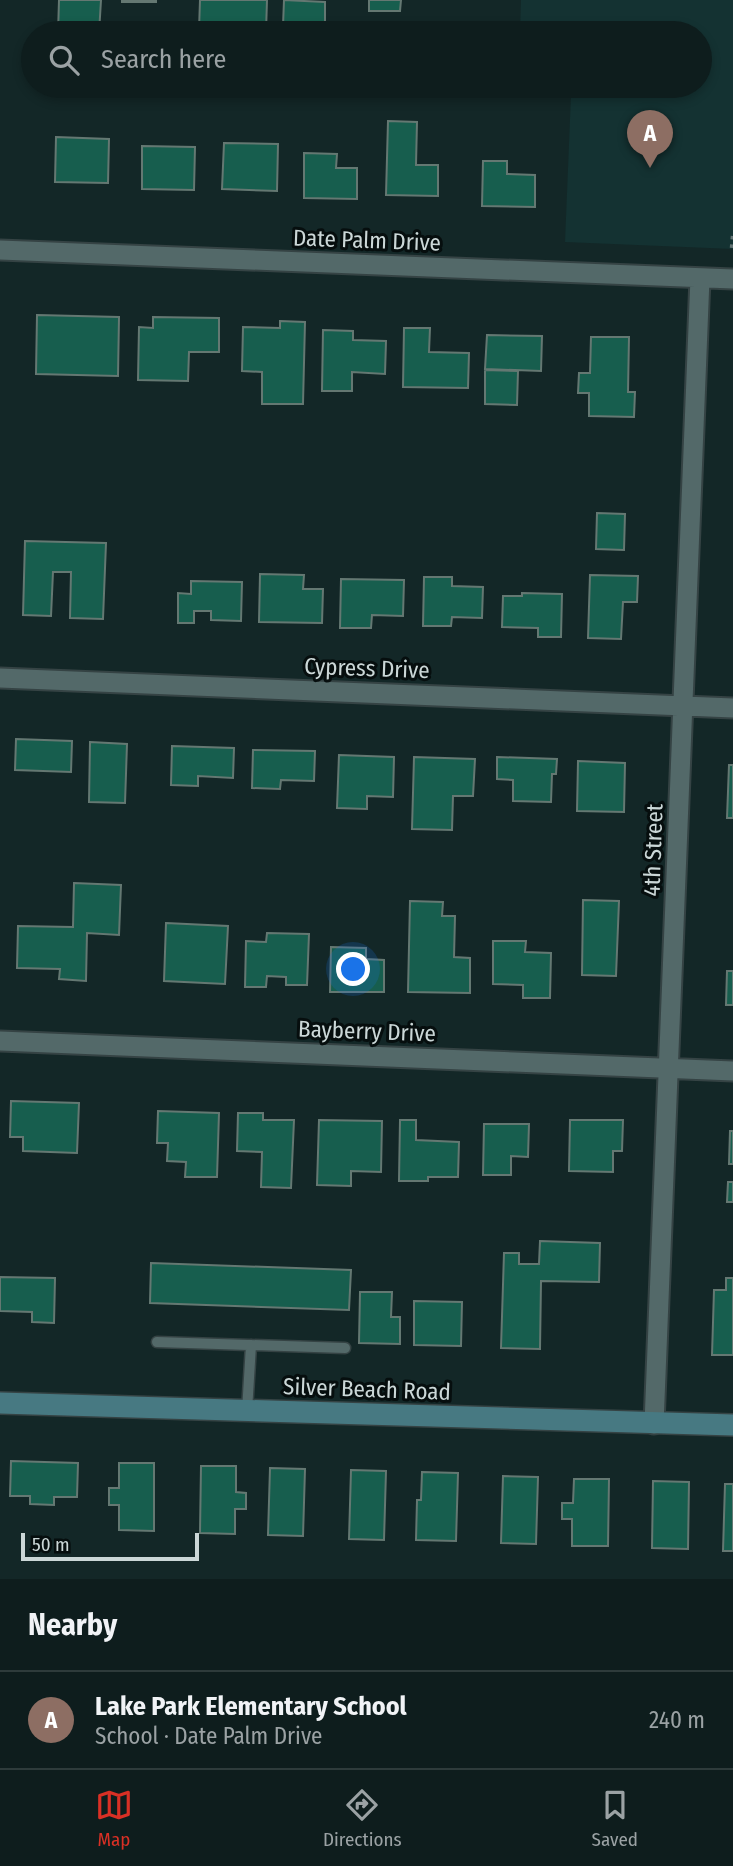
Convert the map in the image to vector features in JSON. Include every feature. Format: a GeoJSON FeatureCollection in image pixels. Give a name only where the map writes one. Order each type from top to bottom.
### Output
{"type":"FeatureCollection","features":[{"type":"Feature","properties":{"kind":"street","name":"Date Palm Drive"},"geometry":{"type":"LineString","coordinates":[[0,250],[733,279]]}},
{"type":"Feature","properties":{"kind":"street","name":"4th Street"},"geometry":{"type":"LineString","coordinates":[[654,1424],[700,278]]}},
{"type":"Feature","properties":{"kind":"street","name":"Cypress Drive"},"geometry":{"type":"LineString","coordinates":[[0,678],[733,708]]}},
{"type":"Feature","properties":{"kind":"street","name":"Bayberry Drive"},"geometry":{"type":"LineString","coordinates":[[0,1041],[733,1071]]}},
{"type":"Feature","properties":{"kind":"street","name":"Silver Beach Road"},"geometry":{"type":"LineString","coordinates":[[0,1403],[733,1425]]}},
{"type":"Feature","properties":{"kind":"lane"},"geometry":{"type":"LineString","coordinates":[[157,1342],[345,1348]]}},
{"type":"Feature","properties":{"kind":"lane"},"geometry":{"type":"LineString","coordinates":[[247,1411],[251,1345]]}},
{"type":"Feature","properties":{"kind":"path"},"geometry":{"type":"LineString","coordinates":[[732,248],[733,236]]}},
{"type":"Feature","properties":{"kind":"shaded area"},"geometry":{"type":"Polygon","coordinates":[[[521,0],[733,0],[733,249],[565,242],[571,98],[712,98],[712,21],[520,21],[521,0]]]}},
{"type":"Feature","properties":{"kind":"building"},"geometry":{"type":"Polygon","coordinates":[[[59,0],[101,0],[100,21],[58,21],[59,0]]]}},
{"type":"Feature","properties":{"kind":"building"},"geometry":{"type":"Polygon","coordinates":[[[156,0],[156,2],[122,2],[156,0]]]}},
{"type":"Feature","properties":{"kind":"building"},"geometry":{"type":"Polygon","coordinates":[[[200,0],[267,0],[266,21],[199,21],[200,0]]]}},
{"type":"Feature","properties":{"kind":"building"},"geometry":{"type":"Polygon","coordinates":[[[284,0],[325,2],[325,21],[283,21],[284,0]]]}},
{"type":"Feature","properties":{"kind":"building"},"geometry":{"type":"Polygon","coordinates":[[[369,0],[401,0],[400,11],[369,11],[369,0]]]}},
{"type":"Feature","properties":{"kind":"building"},"geometry":{"type":"Polygon","coordinates":[[[388,121],[417,122],[416,165],[438,165],[438,196],[386,195],[388,121]]]}},
{"type":"Feature","properties":{"kind":"building"},"geometry":{"type":"Polygon","coordinates":[[[56,137],[109,139],[108,183],[55,182],[56,137]]]}},
{"type":"Feature","properties":{"kind":"building"},"geometry":{"type":"Polygon","coordinates":[[[224,143],[278,144],[277,191],[222,189],[224,143]]]}},
{"type":"Feature","properties":{"kind":"building"},"geometry":{"type":"Polygon","coordinates":[[[142,146],[195,147],[194,190],[142,189],[142,146]]]}},
{"type":"Feature","properties":{"kind":"building"},"geometry":{"type":"Polygon","coordinates":[[[304,153],[337,154],[336,168],[357,168],[357,199],[304,198],[304,153]]]}},
{"type":"Feature","properties":{"kind":"building"},"geometry":{"type":"Polygon","coordinates":[[[483,161],[507,161],[507,174],[535,175],[535,207],[482,206],[483,161]]]}},
{"type":"Feature","properties":{"kind":"building"},"geometry":{"type":"Polygon","coordinates":[[[37,315],[119,317],[118,376],[36,374],[37,315]]]}},
{"type":"Feature","properties":{"kind":"building"},"geometry":{"type":"Polygon","coordinates":[[[153,317],[219,318],[219,352],[189,352],[188,381],[138,380],[139,327],[153,328],[153,317]]]}},
{"type":"Feature","properties":{"kind":"building"},"geometry":{"type":"Polygon","coordinates":[[[280,321],[305,322],[303,404],[262,404],[262,372],[242,371],[243,327],[280,328],[280,321]]]}},
{"type":"Feature","properties":{"kind":"building"},"geometry":{"type":"Polygon","coordinates":[[[404,328],[430,328],[429,352],[469,353],[468,388],[403,387],[404,328]]]}},
{"type":"Feature","properties":{"kind":"building"},"geometry":{"type":"Polygon","coordinates":[[[323,330],[353,331],[353,340],[386,341],[385,374],[352,372],[352,391],[322,391],[323,330]]]}},
{"type":"Feature","properties":{"kind":"building"},"geometry":{"type":"Polygon","coordinates":[[[487,335],[542,336],[541,371],[485,369],[487,335]]]}},
{"type":"Feature","properties":{"kind":"building"},"geometry":{"type":"Polygon","coordinates":[[[591,337],[629,337],[628,392],[635,392],[634,417],[589,416],[589,393],[578,393],[579,373],[590,373],[591,337]]]}},
{"type":"Feature","properties":{"kind":"building"},"geometry":{"type":"Polygon","coordinates":[[[485,370],[518,371],[517,405],[485,404],[485,370]]]}},
{"type":"Feature","properties":{"kind":"building"},"geometry":{"type":"Polygon","coordinates":[[[597,513],[625,514],[624,550],[596,549],[597,513]]]}},
{"type":"Feature","properties":{"kind":"building"},"geometry":{"type":"Polygon","coordinates":[[[25,541],[106,543],[103,619],[70,618],[71,572],[53,572],[51,616],[23,615],[25,541]]]}},
{"type":"Feature","properties":{"kind":"building"},"geometry":{"type":"Polygon","coordinates":[[[260,574],[304,575],[303,589],[323,589],[322,623],[259,622],[260,574]]]}},
{"type":"Feature","properties":{"kind":"building"},"geometry":{"type":"Polygon","coordinates":[[[590,575],[638,576],[637,602],[623,602],[621,639],[588,638],[590,575]]]}},
{"type":"Feature","properties":{"kind":"building"},"geometry":{"type":"Polygon","coordinates":[[[424,577],[452,577],[452,586],[483,587],[482,618],[452,617],[451,626],[423,626],[424,577]]]}},
{"type":"Feature","properties":{"kind":"building"},"geometry":{"type":"Polygon","coordinates":[[[341,579],[404,580],[403,616],[372,615],[371,628],[340,628],[341,579]]]}},
{"type":"Feature","properties":{"kind":"building"},"geometry":{"type":"Polygon","coordinates":[[[191,581],[242,582],[241,621],[211,620],[211,611],[194,611],[194,623],[178,623],[178,593],[191,594],[191,581]]]}},
{"type":"Feature","properties":{"kind":"building"},"geometry":{"type":"Polygon","coordinates":[[[522,593],[562,594],[561,637],[538,637],[538,628],[502,627],[503,596],[522,596],[522,593]]]}},
{"type":"Feature","properties":{"kind":"building"},"geometry":{"type":"Polygon","coordinates":[[[16,739],[72,741],[71,772],[15,770],[16,739]]]}},
{"type":"Feature","properties":{"kind":"building"},"geometry":{"type":"Polygon","coordinates":[[[90,742],[127,744],[125,803],[89,802],[90,742]]]}},
{"type":"Feature","properties":{"kind":"building"},"geometry":{"type":"Polygon","coordinates":[[[172,746],[234,748],[233,778],[198,776],[198,786],[171,785],[172,746]]]}},
{"type":"Feature","properties":{"kind":"building"},"geometry":{"type":"Polygon","coordinates":[[[253,750],[315,751],[314,781],[281,780],[280,789],[252,788],[253,750]]]}},
{"type":"Feature","properties":{"kind":"building"},"geometry":{"type":"Polygon","coordinates":[[[339,755],[394,757],[393,797],[367,796],[367,809],[337,808],[339,755]]]}},
{"type":"Feature","properties":{"kind":"building"},"geometry":{"type":"Polygon","coordinates":[[[414,757],[475,759],[473,796],[453,796],[452,830],[412,829],[414,757]]]}},
{"type":"Feature","properties":{"kind":"building"},"geometry":{"type":"Polygon","coordinates":[[[497,757],[557,759],[556,774],[552,774],[551,802],[513,801],[513,780],[497,779],[497,757]]]}},
{"type":"Feature","properties":{"kind":"building"},"geometry":{"type":"Polygon","coordinates":[[[578,761],[625,763],[624,812],[577,811],[578,761]]]}},
{"type":"Feature","properties":{"kind":"building"},"geometry":{"type":"Polygon","coordinates":[[[729,765],[733,765],[733,818],[727,818],[729,765]]]}},
{"type":"Feature","properties":{"kind":"building"},"geometry":{"type":"Polygon","coordinates":[[[74,883],[121,885],[119,935],[87,933],[86,981],[59,979],[60,969],[17,968],[18,926],[73,927],[74,883]]]}},
{"type":"Feature","properties":{"kind":"building"},"geometry":{"type":"Polygon","coordinates":[[[583,900],[619,901],[616,976],[582,975],[583,900]]]}},
{"type":"Feature","properties":{"kind":"building"},"geometry":{"type":"Polygon","coordinates":[[[410,901],[443,902],[442,916],[455,916],[454,957],[470,958],[470,993],[408,992],[410,901]]]}},
{"type":"Feature","properties":{"kind":"building"},"geometry":{"type":"Polygon","coordinates":[[[166,923],[228,926],[225,984],[164,981],[166,923]]]}},
{"type":"Feature","properties":{"kind":"building"},"geometry":{"type":"Polygon","coordinates":[[[267,933],[309,934],[307,985],[286,985],[286,977],[267,976],[266,987],[245,987],[246,941],[266,942],[267,933]]]}},
{"type":"Feature","properties":{"kind":"building"},"geometry":{"type":"Polygon","coordinates":[[[493,941],[526,941],[525,952],[551,953],[550,998],[523,998],[523,985],[493,984],[493,941]]]}},
{"type":"Feature","properties":{"kind":"building"},"geometry":{"type":"Polygon","coordinates":[[[331,947],[366,948],[366,959],[384,960],[384,992],[330,992],[331,947]]]}},
{"type":"Feature","properties":{"kind":"building"},"geometry":{"type":"Polygon","coordinates":[[[727,971],[733,971],[733,1005],[726,1005],[727,971]]]}},
{"type":"Feature","properties":{"kind":"building"},"geometry":{"type":"Polygon","coordinates":[[[11,1101],[79,1103],[77,1153],[23,1151],[23,1137],[10,1137],[11,1101]]]}},
{"type":"Feature","properties":{"kind":"building"},"geometry":{"type":"Polygon","coordinates":[[[158,1111],[219,1113],[217,1177],[185,1177],[186,1162],[167,1161],[168,1143],[157,1143],[158,1111]]]}},
{"type":"Feature","properties":{"kind":"building"},"geometry":{"type":"Polygon","coordinates":[[[238,1113],[263,1113],[263,1120],[294,1120],[291,1188],[261,1187],[262,1152],[237,1151],[238,1113]]]}},
{"type":"Feature","properties":{"kind":"building"},"geometry":{"type":"Polygon","coordinates":[[[319,1120],[382,1121],[381,1172],[351,1171],[351,1186],[317,1185],[319,1120]]]}},
{"type":"Feature","properties":{"kind":"building"},"geometry":{"type":"Polygon","coordinates":[[[400,1120],[416,1120],[416,1140],[459,1142],[458,1177],[399,1181],[400,1120]]]}},
{"type":"Feature","properties":{"kind":"building"},"geometry":{"type":"Polygon","coordinates":[[[570,1120],[623,1120],[622,1151],[613,1151],[613,1172],[569,1171],[570,1120]]]}},
{"type":"Feature","properties":{"kind":"building"},"geometry":{"type":"Polygon","coordinates":[[[484,1124],[529,1124],[528,1157],[511,1156],[511,1175],[483,1175],[484,1124]]]}},
{"type":"Feature","properties":{"kind":"building"},"geometry":{"type":"Polygon","coordinates":[[[730,1131],[733,1131],[733,1164],[729,1164],[730,1131]]]}},
{"type":"Feature","properties":{"kind":"building"},"geometry":{"type":"Polygon","coordinates":[[[728,1182],[733,1182],[733,1202],[727,1202],[728,1182]]]}},
{"type":"Feature","properties":{"kind":"building"},"geometry":{"type":"Polygon","coordinates":[[[540,1241],[600,1243],[599,1282],[541,1281],[540,1349],[501,1348],[504,1253],[519,1253],[519,1264],[539,1264],[540,1241]]]}},
{"type":"Feature","properties":{"kind":"building"},"geometry":{"type":"Polygon","coordinates":[[[151,1263],[351,1270],[349,1310],[150,1303],[151,1263]]]}},
{"type":"Feature","properties":{"kind":"building"},"geometry":{"type":"Polygon","coordinates":[[[0,1277],[55,1278],[54,1323],[32,1322],[32,1312],[0,1311],[0,1277]]]}},
{"type":"Feature","properties":{"kind":"building"},"geometry":{"type":"Polygon","coordinates":[[[726,1278],[733,1278],[733,1355],[712,1355],[714,1290],[726,1290],[726,1278]]]}},
{"type":"Feature","properties":{"kind":"building"},"geometry":{"type":"Polygon","coordinates":[[[360,1292],[392,1292],[391,1317],[400,1317],[400,1344],[359,1343],[360,1292]]]}},
{"type":"Feature","properties":{"kind":"building"},"geometry":{"type":"Polygon","coordinates":[[[414,1301],[462,1302],[461,1346],[414,1345],[414,1301]]]}},
{"type":"Feature","properties":{"kind":"building"},"geometry":{"type":"Polygon","coordinates":[[[11,1461],[78,1463],[77,1497],[54,1497],[54,1505],[30,1504],[30,1496],[10,1496],[11,1461]]]}},
{"type":"Feature","properties":{"kind":"building"},"geometry":{"type":"Polygon","coordinates":[[[119,1463],[154,1463],[154,1531],[119,1530],[119,1505],[109,1505],[109,1488],[119,1488],[119,1463]]]}},
{"type":"Feature","properties":{"kind":"building"},"geometry":{"type":"Polygon","coordinates":[[[201,1466],[236,1466],[236,1492],[246,1493],[246,1509],[235,1509],[235,1534],[200,1533],[201,1466]]]}},
{"type":"Feature","properties":{"kind":"building"},"geometry":{"type":"Polygon","coordinates":[[[270,1468],[305,1469],[303,1536],[268,1535],[270,1468]]]}},
{"type":"Feature","properties":{"kind":"building"},"geometry":{"type":"Polygon","coordinates":[[[351,1470],[386,1471],[384,1540],[349,1539],[351,1470]]]}},
{"type":"Feature","properties":{"kind":"building"},"geometry":{"type":"Polygon","coordinates":[[[422,1472],[458,1473],[456,1541],[416,1540],[417,1500],[421,1500],[422,1472]]]}},
{"type":"Feature","properties":{"kind":"building"},"geometry":{"type":"Polygon","coordinates":[[[503,1476],[538,1477],[536,1544],[501,1543],[503,1476]]]}},
{"type":"Feature","properties":{"kind":"building"},"geometry":{"type":"Polygon","coordinates":[[[574,1479],[609,1479],[608,1546],[572,1546],[572,1519],[562,1519],[562,1503],[573,1503],[574,1479]]]}},
{"type":"Feature","properties":{"kind":"building"},"geometry":{"type":"Polygon","coordinates":[[[653,1481],[689,1482],[688,1549],[652,1548],[653,1481]]]}},
{"type":"Feature","properties":{"kind":"building"},"geometry":{"type":"Polygon","coordinates":[[[725,1484],[733,1484],[733,1551],[723,1551],[725,1484]]]}},
{"type":"Feature","properties":{"kind":"place","name":"Lake Park Elementary School"},"geometry":{"type":"Point","coordinates":[650,168]}}]}
